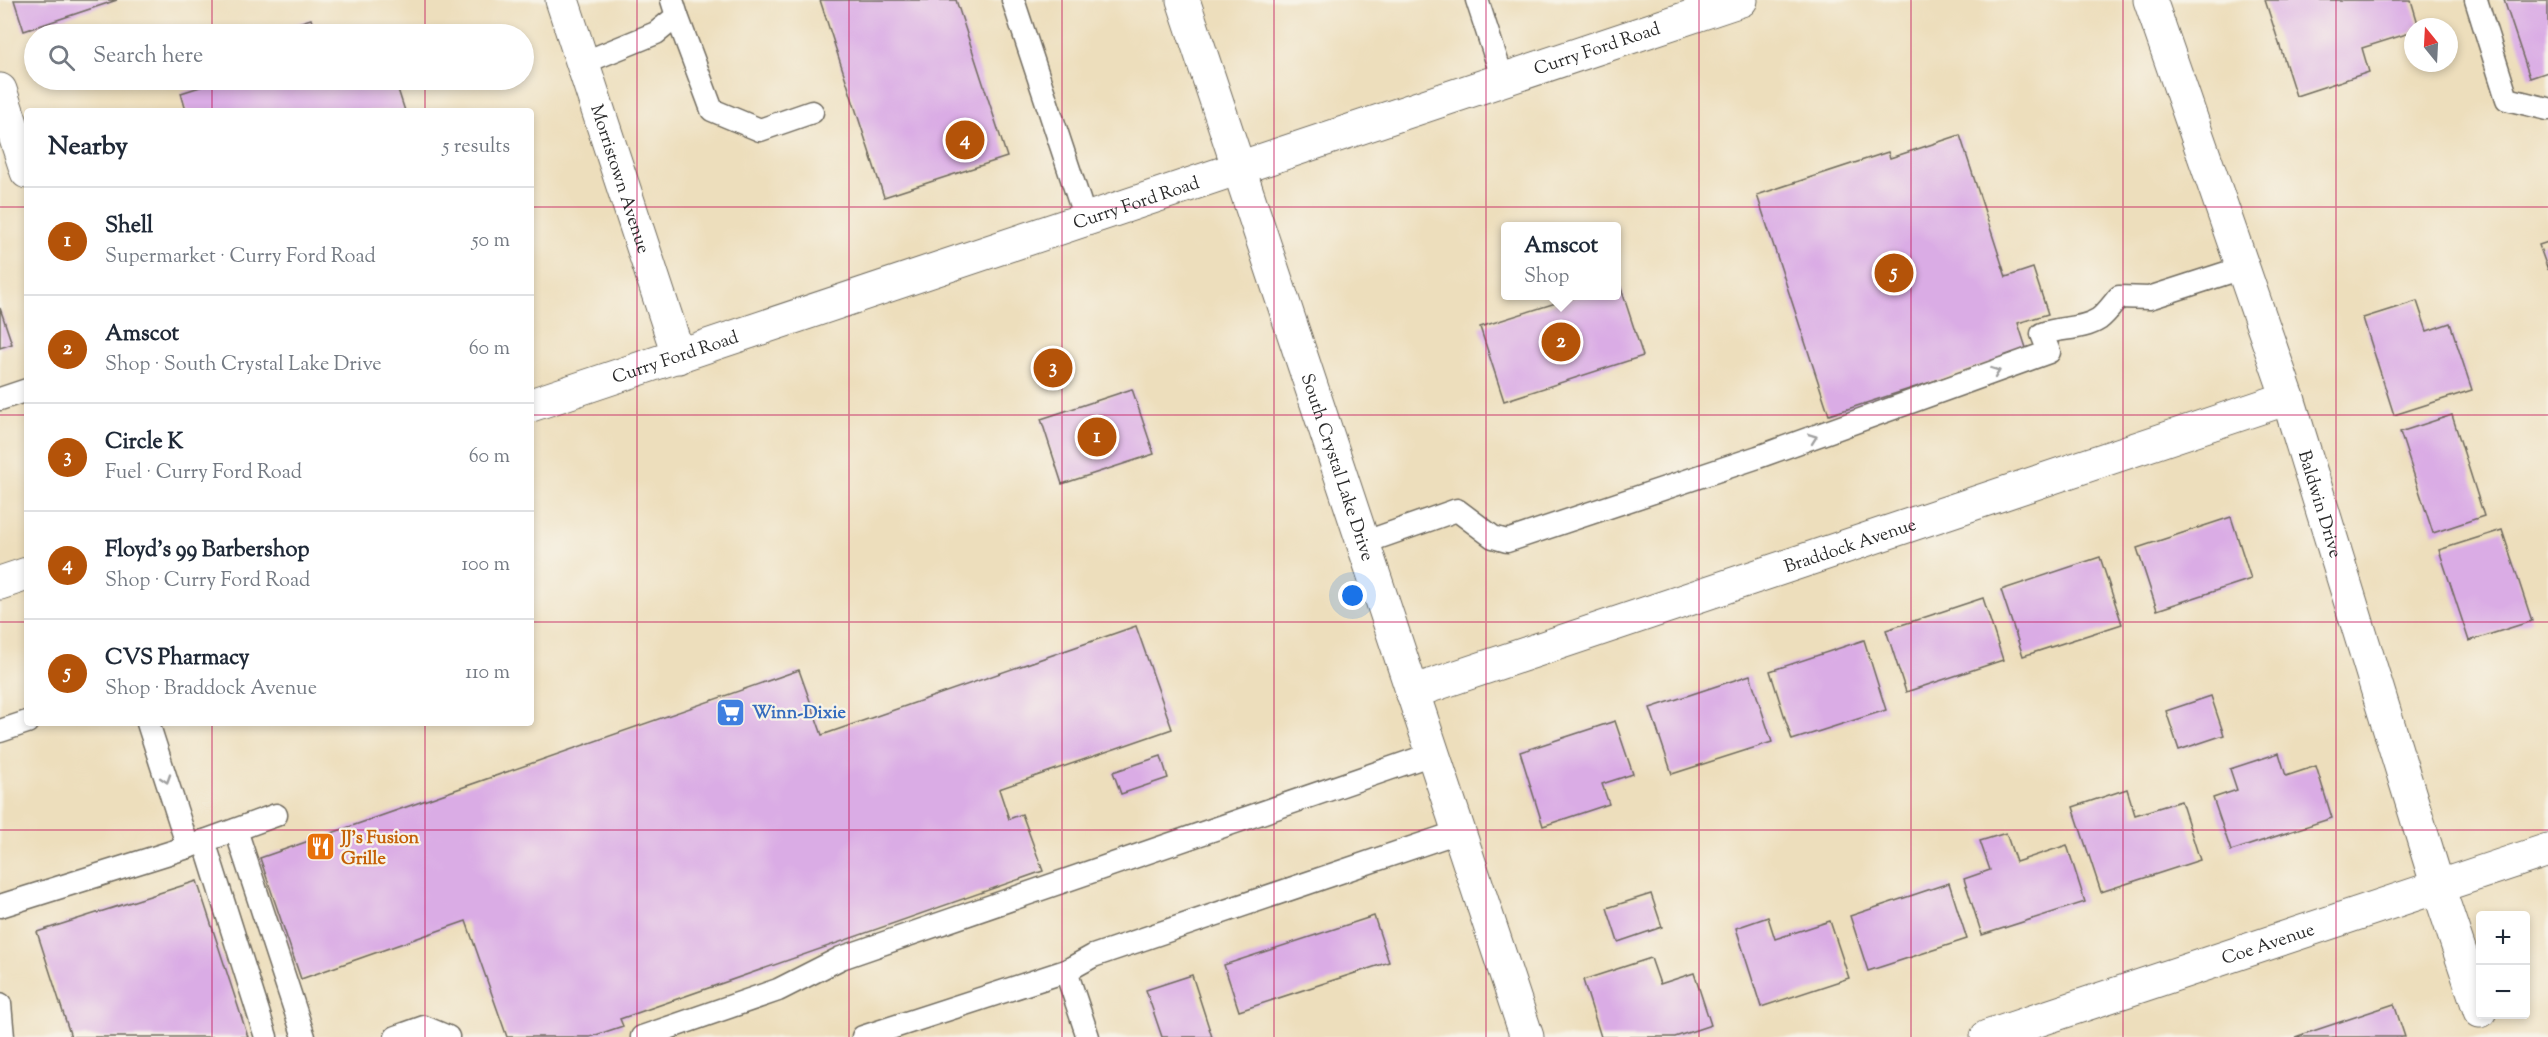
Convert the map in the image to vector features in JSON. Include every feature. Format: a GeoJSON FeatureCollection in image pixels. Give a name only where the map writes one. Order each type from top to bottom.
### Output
{"type":"FeatureCollection","features":[{"type":"Feature","properties":{"kind":"street","name":"Morristown Avenue"},"geometry":{"type":"LineString","coordinates":[[562,0],[679,357]]}},
{"type":"Feature","properties":{"kind":"street","name":"South Crystal Lake Drive"},"geometry":{"type":"LineString","coordinates":[[1183,0],[1527,1037]]}},
{"type":"Feature","properties":{"kind":"street","name":"Curry Ford Road"},"geometry":{"type":"LineString","coordinates":[[534,404],[1741,0]]}},
{"type":"Feature","properties":{"kind":"street","name":"Baldwin Drive"},"geometry":{"type":"LineString","coordinates":[[2150,0],[2288,398],[2438,886],[2476,998]]}},
{"type":"Feature","properties":{"kind":"street"},"geometry":{"type":"LineString","coordinates":[[0,90],[24,163]]}},
{"type":"Feature","properties":{"kind":"street","name":"Braddock Avenue"},"geometry":{"type":"LineString","coordinates":[[1412,692],[2288,398]]}},
{"type":"Feature","properties":{"kind":"street"},"geometry":{"type":"LineString","coordinates":[[0,584],[24,575]]}},
{"type":"Feature","properties":{"kind":"street","name":"Coe Avenue"},"geometry":{"type":"LineString","coordinates":[[1987,1037],[2548,850]]}},
{"type":"Feature","properties":{"kind":"street","name":"Baldwin Drive"},"geometry":{"type":"LineString","coordinates":[[2483,1019],[2490,1037]]}},
{"type":"Feature","properties":{"kind":"lane"},"geometry":{"type":"LineString","coordinates":[[1013,0],[1086,221]]}},
{"type":"Feature","properties":{"kind":"lane"},"geometry":{"type":"LineString","coordinates":[[1477,0],[1503,80]]}},
{"type":"Feature","properties":{"kind":"lane"},"geometry":{"type":"LineString","coordinates":[[2476,0],[2507,99],[2548,109]]}},
{"type":"Feature","properties":{"kind":"lane"},"geometry":{"type":"LineString","coordinates":[[583,63],[656,33],[675,8]]}},
{"type":"Feature","properties":{"kind":"lane"},"geometry":{"type":"LineString","coordinates":[[675,8],[712,110],[760,130],[812,112]]}},
{"type":"Feature","properties":{"kind":"lane"},"geometry":{"type":"LineString","coordinates":[[1363,543],[1457,510],[1493,537],[1507,541],[1758,457],[2049,352],[2042,334],[2056,328],[2074,328],[2098,319],[2119,297],[2149,298],[2242,268]]}},
{"type":"Feature","properties":{"kind":"lane"},"geometry":{"type":"LineString","coordinates":[[0,399],[24,391]]}},
{"type":"Feature","properties":{"kind":"lane"},"geometry":{"type":"LineString","coordinates":[[0,731],[24,723]]}},
{"type":"Feature","properties":{"kind":"lane"},"geometry":{"type":"LineString","coordinates":[[149,726],[196,844],[266,1037]]}},
{"type":"Feature","properties":{"kind":"lane"},"geometry":{"type":"LineString","coordinates":[[642,1037],[778,990],[842,957],[1432,754]]}},
{"type":"Feature","properties":{"kind":"lane"},"geometry":{"type":"LineString","coordinates":[[0,906],[196,844],[276,815]]}},
{"type":"Feature","properties":{"kind":"lane"},"geometry":{"type":"LineString","coordinates":[[236,830],[304,1037]]}},
{"type":"Feature","properties":{"kind":"lane"},"geometry":{"type":"LineString","coordinates":[[863,1037],[1065,971],[1093,956],[1458,832]]}},
{"type":"Feature","properties":{"kind":"lane"},"geometry":{"type":"LineString","coordinates":[[1065,971],[1088,1037]]}},
{"type":"Feature","properties":{"kind":"lane"},"geometry":{"type":"LineString","coordinates":[[0,1004],[3,1037]]}},
{"type":"Feature","properties":{"kind":"lane"},"geometry":{"type":"LineString","coordinates":[[396,1037],[424,1027],[448,1037]]}},
{"type":"Feature","properties":{"kind":"building"},"geometry":{"type":"Polygon","coordinates":[[[14,0],[117,0],[45,24],[24,24],[24,31],[14,0]]]}},
{"type":"Feature","properties":{"kind":"building"},"geometry":{"type":"Polygon","coordinates":[[[820,0],[956,0],[1007,157],[884,197],[820,0]]]}},
{"type":"Feature","properties":{"kind":"building"},"geometry":{"type":"Polygon","coordinates":[[[2265,0],[2411,0],[2416,18],[2404,18],[2404,35],[2362,48],[2369,72],[2296,96],[2265,0]]]}},
{"type":"Feature","properties":{"kind":"building"},"geometry":{"type":"Polygon","coordinates":[[[2504,0],[2548,0],[2548,72],[2530,78],[2504,0]]]}},
{"type":"Feature","properties":{"kind":"building"},"geometry":{"type":"Polygon","coordinates":[[[311,19],[313,24],[295,24],[311,19]]]}},
{"type":"Feature","properties":{"kind":"building"},"geometry":{"type":"Polygon","coordinates":[[[190,90],[398,90],[404,108],[185,108],[181,93],[190,90]]]}},
{"type":"Feature","properties":{"kind":"building"},"geometry":{"type":"Polygon","coordinates":[[[1960,135],[2006,277],[2033,268],[2048,314],[2018,323],[2027,351],[1829,415],[1757,195],[1888,152],[1890,158],[1960,135]]]}},
{"type":"Feature","properties":{"kind":"building"},"geometry":{"type":"Polygon","coordinates":[[[2548,242],[2548,270],[2539,245],[2548,242]]]}},
{"type":"Feature","properties":{"kind":"building"},"geometry":{"type":"Polygon","coordinates":[[[1621,288],[1643,356],[1504,401],[1480,327],[1565,300],[1621,300],[1621,288]]]}},
{"type":"Feature","properties":{"kind":"building"},"geometry":{"type":"Polygon","coordinates":[[[2417,301],[2427,331],[2450,323],[2472,390],[2394,415],[2363,318],[2417,301]]]}},
{"type":"Feature","properties":{"kind":"building"},"geometry":{"type":"Polygon","coordinates":[[[0,308],[12,344],[0,348],[0,308]]]}},
{"type":"Feature","properties":{"kind":"building"},"geometry":{"type":"Polygon","coordinates":[[[1132,389],[1154,454],[1062,484],[1041,419],[1132,389]]]}},
{"type":"Feature","properties":{"kind":"building"},"geometry":{"type":"Polygon","coordinates":[[[2452,415],[2484,516],[2433,533],[2400,432],[2452,415]]]}},
{"type":"Feature","properties":{"kind":"building"},"geometry":{"type":"Polygon","coordinates":[[[2231,517],[2251,579],[2157,610],[2137,548],[2231,517]]]}},
{"type":"Feature","properties":{"kind":"building"},"geometry":{"type":"Polygon","coordinates":[[[2502,530],[2532,621],[2469,641],[2439,550],[2502,530]]]}},
{"type":"Feature","properties":{"kind":"building"},"geometry":{"type":"Polygon","coordinates":[[[2100,557],[2122,624],[2023,656],[2001,590],[2100,557]]]}},
{"type":"Feature","properties":{"kind":"building"},"geometry":{"type":"Polygon","coordinates":[[[1983,598],[2003,660],[1906,692],[1886,630],[1983,598]]]}},
{"type":"Feature","properties":{"kind":"building"},"geometry":{"type":"Polygon","coordinates":[[[1136,626],[1172,729],[999,789],[1009,819],[1022,814],[1043,871],[620,1019],[623,1026],[590,1037],[507,1037],[466,921],[301,979],[260,858],[799,670],[822,735],[1136,626]]]}},
{"type":"Feature","properties":{"kind":"building"},"geometry":{"type":"Polygon","coordinates":[[[1864,640],[1886,710],[1792,740],[1770,671],[1864,640]]]}},
{"type":"Feature","properties":{"kind":"building"},"geometry":{"type":"Polygon","coordinates":[[[1750,675],[1772,742],[1672,774],[1650,708],[1750,675]]]}},
{"type":"Feature","properties":{"kind":"building"},"geometry":{"type":"Polygon","coordinates":[[[2211,696],[2224,735],[2179,750],[2166,711],[2211,696]]]}},
{"type":"Feature","properties":{"kind":"building"},"geometry":{"type":"Polygon","coordinates":[[[1615,721],[1633,774],[1602,784],[1609,804],[1543,826],[1520,752],[1615,721]]]}},
{"type":"Feature","properties":{"kind":"building"},"geometry":{"type":"Polygon","coordinates":[[[2279,753],[2286,776],[2316,766],[2332,818],[2231,851],[2213,798],[2237,790],[2230,769],[2279,753]]]}},
{"type":"Feature","properties":{"kind":"building"},"geometry":{"type":"Polygon","coordinates":[[[1161,756],[1168,778],[1121,794],[1113,772],[1161,756]]]}},
{"type":"Feature","properties":{"kind":"building"},"geometry":{"type":"Polygon","coordinates":[[[2127,789],[2135,815],[2181,801],[2200,860],[2101,892],[2073,807],[2127,789]]]}},
{"type":"Feature","properties":{"kind":"building"},"geometry":{"type":"Polygon","coordinates":[[[2006,833],[2016,862],[2067,845],[2085,902],[1982,935],[1964,879],[1990,870],[1980,841],[2006,833]]]}},
{"type":"Feature","properties":{"kind":"building"},"geometry":{"type":"Polygon","coordinates":[[[197,881],[248,1037],[71,1037],[37,932],[197,881]]]}},
{"type":"Feature","properties":{"kind":"building"},"geometry":{"type":"Polygon","coordinates":[[[1949,883],[1967,939],[1868,971],[1850,916],[1949,883]]]}},
{"type":"Feature","properties":{"kind":"building"},"geometry":{"type":"Polygon","coordinates":[[[1651,894],[1662,927],[1618,942],[1607,908],[1651,894]]]}},
{"type":"Feature","properties":{"kind":"building"},"geometry":{"type":"Polygon","coordinates":[[[1374,916],[1389,962],[1239,1011],[1224,965],[1374,916]]]}},
{"type":"Feature","properties":{"kind":"building"},"geometry":{"type":"Polygon","coordinates":[[[1768,917],[1775,939],[1830,921],[1849,978],[1761,1007],[1736,928],[1768,917]]]}},
{"type":"Feature","properties":{"kind":"building"},"geometry":{"type":"Polygon","coordinates":[[[1651,958],[1660,984],[1694,973],[1711,1025],[1675,1037],[1601,1037],[1583,980],[1651,958]]]}},
{"type":"Feature","properties":{"kind":"building"},"geometry":{"type":"Polygon","coordinates":[[[1192,975],[1212,1037],[1162,1037],[1146,990],[1192,975]]]}},
{"type":"Feature","properties":{"kind":"building"},"geometry":{"type":"Polygon","coordinates":[[[2394,1004],[2405,1037],[2295,1037],[2394,1004]]]}},
{"type":"Feature","properties":{"kind":"place","name":"Floyd's 99 Barbershop"},"geometry":{"type":"Point","coordinates":[965,140]}},
{"type":"Feature","properties":{"kind":"place","name":"CVS Pharmacy"},"geometry":{"type":"Point","coordinates":[1894,273]}},
{"type":"Feature","properties":{"kind":"place","name":"Amscot"},"geometry":{"type":"Point","coordinates":[1561,342]}},
{"type":"Feature","properties":{"kind":"place","name":"Circle K"},"geometry":{"type":"Point","coordinates":[1053,368]}},
{"type":"Feature","properties":{"kind":"place","name":"Shell"},"geometry":{"type":"Point","coordinates":[1097,437]}},
{"type":"Feature","properties":{"kind":"place","name":"Winn-Dixie"},"geometry":{"type":"Point","coordinates":[731,712]}},
{"type":"Feature","properties":{"kind":"place","name":"JJ's Fusion Grille"},"geometry":{"type":"Point","coordinates":[320,847]}}]}
